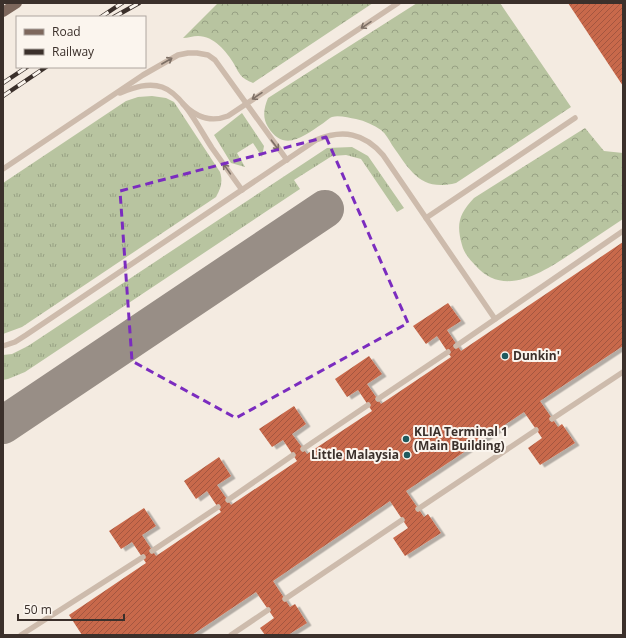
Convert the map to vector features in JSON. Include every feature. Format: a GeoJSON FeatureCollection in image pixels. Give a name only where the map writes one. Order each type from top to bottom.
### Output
{"type":"FeatureCollection","features":[{"type":"Feature","properties":{"kind":"main road"},"geometry":{"type":"LineString","coordinates":[[3,12],[17,3]]}},
{"type":"Feature","properties":{"kind":"lane"},"geometry":{"type":"LineString","coordinates":[[111,97],[133,88],[151,85],[160,86],[169,90],[190,111],[197,115],[204,118],[213,119],[228,116],[398,3]]}},
{"type":"Feature","properties":{"kind":"lane"},"geometry":{"type":"LineString","coordinates":[[3,169],[143,75],[178,55],[188,53],[208,55],[215,60],[287,160]]}},
{"type":"Feature","properties":{"kind":"lane"},"geometry":{"type":"LineString","coordinates":[[183,104],[242,190]]}},
{"type":"Feature","properties":{"kind":"lane"},"geometry":{"type":"LineString","coordinates":[[426,218],[575,118]]}},
{"type":"Feature","properties":{"kind":"lane"},"geometry":{"type":"LineString","coordinates":[[3,346],[16,342],[316,140],[324,137],[344,134],[358,136],[368,141],[383,155],[495,319]]}},
{"type":"Feature","properties":{"kind":"lane"},"geometry":{"type":"LineString","coordinates":[[456,346],[623,231]]}},
{"type":"Feature","properties":{"kind":"lane"},"geometry":{"type":"LineString","coordinates":[[378,399],[448,352]]}},
{"type":"Feature","properties":{"kind":"lane"},"geometry":{"type":"LineString","coordinates":[[552,419],[623,372]]}},
{"type":"Feature","properties":{"kind":"lane"},"geometry":{"type":"LineString","coordinates":[[303,449],[368,405]]}},
{"type":"Feature","properties":{"kind":"lane"},"geometry":{"type":"LineString","coordinates":[[418,509],[536,430]]}},
{"type":"Feature","properties":{"kind":"lane"},"geometry":{"type":"LineString","coordinates":[[228,500],[294,455]]}},
{"type":"Feature","properties":{"kind":"lane"},"geometry":{"type":"LineString","coordinates":[[152,551],[218,507]]}},
{"type":"Feature","properties":{"kind":"lane"},"geometry":{"type":"LineString","coordinates":[[285,599],[402,520]]}},
{"type":"Feature","properties":{"kind":"lane"},"geometry":{"type":"LineString","coordinates":[[22,635],[143,557]]}},
{"type":"Feature","properties":{"kind":"lane"},"geometry":{"type":"LineString","coordinates":[[231,635],[268,610]]}},
{"type":"Feature","properties":{"kind":"highlighted area"},"geometry":{"type":"Polygon","coordinates":[[[326,137],[408,323],[236,418],[132,361],[120,191],[326,137]]]}},
{"type":"Feature","properties":{"kind":"green space"},"geometry":{"type":"Polygon","coordinates":[[[218,3],[373,3],[253,83],[241,76],[231,59],[214,41],[198,36],[183,38],[218,3]]]}},
{"type":"Feature","properties":{"kind":"green space"},"geometry":{"type":"Polygon","coordinates":[[[417,3],[500,3],[571,107],[456,183],[444,185],[425,182],[417,177],[383,132],[366,122],[335,116],[294,140],[287,141],[274,135],[268,127],[264,116],[268,98],[417,3]]]}},
{"type":"Feature","properties":{"kind":"green space"},"geometry":{"type":"Polygon","coordinates":[[[152,96],[166,98],[174,102],[220,172],[221,185],[216,197],[22,327],[3,334],[3,183],[126,101],[138,97],[152,96]]]}},
{"type":"Feature","properties":{"kind":"green space"},"geometry":{"type":"Polygon","coordinates":[[[242,113],[264,146],[262,157],[253,143],[237,153],[245,167],[231,163],[214,135],[242,113]]]}},
{"type":"Feature","properties":{"kind":"green space"},"geometry":{"type":"Polygon","coordinates":[[[585,128],[604,151],[623,153],[623,219],[539,273],[512,281],[499,280],[487,275],[471,261],[463,248],[460,238],[459,225],[465,209],[474,198],[585,128]]]}},
{"type":"Feature","properties":{"kind":"green space"},"geometry":{"type":"Polygon","coordinates":[[[352,147],[368,156],[404,208],[397,212],[361,159],[346,155],[332,156],[294,180],[300,189],[25,372],[3,380],[3,355],[12,354],[28,346],[327,148],[352,147]]]}},
{"type":"Feature","properties":{"kind":"building"},"geometry":{"type":"Polygon","coordinates":[[[568,3],[623,3],[623,86],[617,77],[568,3]]]}},
{"type":"Feature","properties":{"kind":"building","name":"KLIA Terminal 1 (Main Building)"},"geometry":{"type":"Polygon","coordinates":[[[623,242],[623,346],[540,401],[558,427],[562,424],[575,443],[540,465],[528,448],[542,438],[524,412],[406,491],[424,517],[428,514],[441,533],[405,556],[393,538],[408,528],[390,501],[273,581],[290,607],[295,604],[307,623],[288,635],[265,635],[260,628],[274,618],[256,592],[192,635],[82,635],[69,615],[146,563],[132,542],[121,549],[109,531],[144,508],[156,526],[142,535],[156,556],[221,512],[207,491],[196,499],[184,481],[219,457],[231,476],[217,485],[231,505],[297,461],[283,440],[272,447],[259,429],[294,406],[306,424],[292,434],[307,454],[372,411],[358,390],[347,397],[335,379],[369,356],[382,374],[367,384],[381,404],[451,357],[437,336],[426,344],[413,326],[448,303],[461,321],[447,330],[461,351],[623,242]]]}},
{"type":"Feature","properties":{"kind":"taxiway"},"geometry":{"type":"LineString","coordinates":[[3,425],[325,209]]}},
{"type":"Feature","properties":{"kind":"railway"},"geometry":{"type":"LineString","coordinates":[[102,16],[122,3]]}},
{"type":"Feature","properties":{"kind":"railway"},"geometry":{"type":"LineString","coordinates":[[116,16],[139,3]]}},
{"type":"Feature","properties":{"kind":"railway"},"geometry":{"type":"LineString","coordinates":[[3,83],[26,68]]}},
{"type":"Feature","properties":{"kind":"railway"},"geometry":{"type":"LineString","coordinates":[[3,96],[45,68]]}},
{"type":"Feature","properties":{"kind":"place","name":"Dunkin'"},"geometry":{"type":"Point","coordinates":[505,356]}},
{"type":"Feature","properties":{"kind":"place","name":"KLIA Terminal 1 (Main Building)"},"geometry":{"type":"Point","coordinates":[406,439]}},
{"type":"Feature","properties":{"kind":"place","name":"Little Malaysia"},"geometry":{"type":"Point","coordinates":[407,455]}}]}
